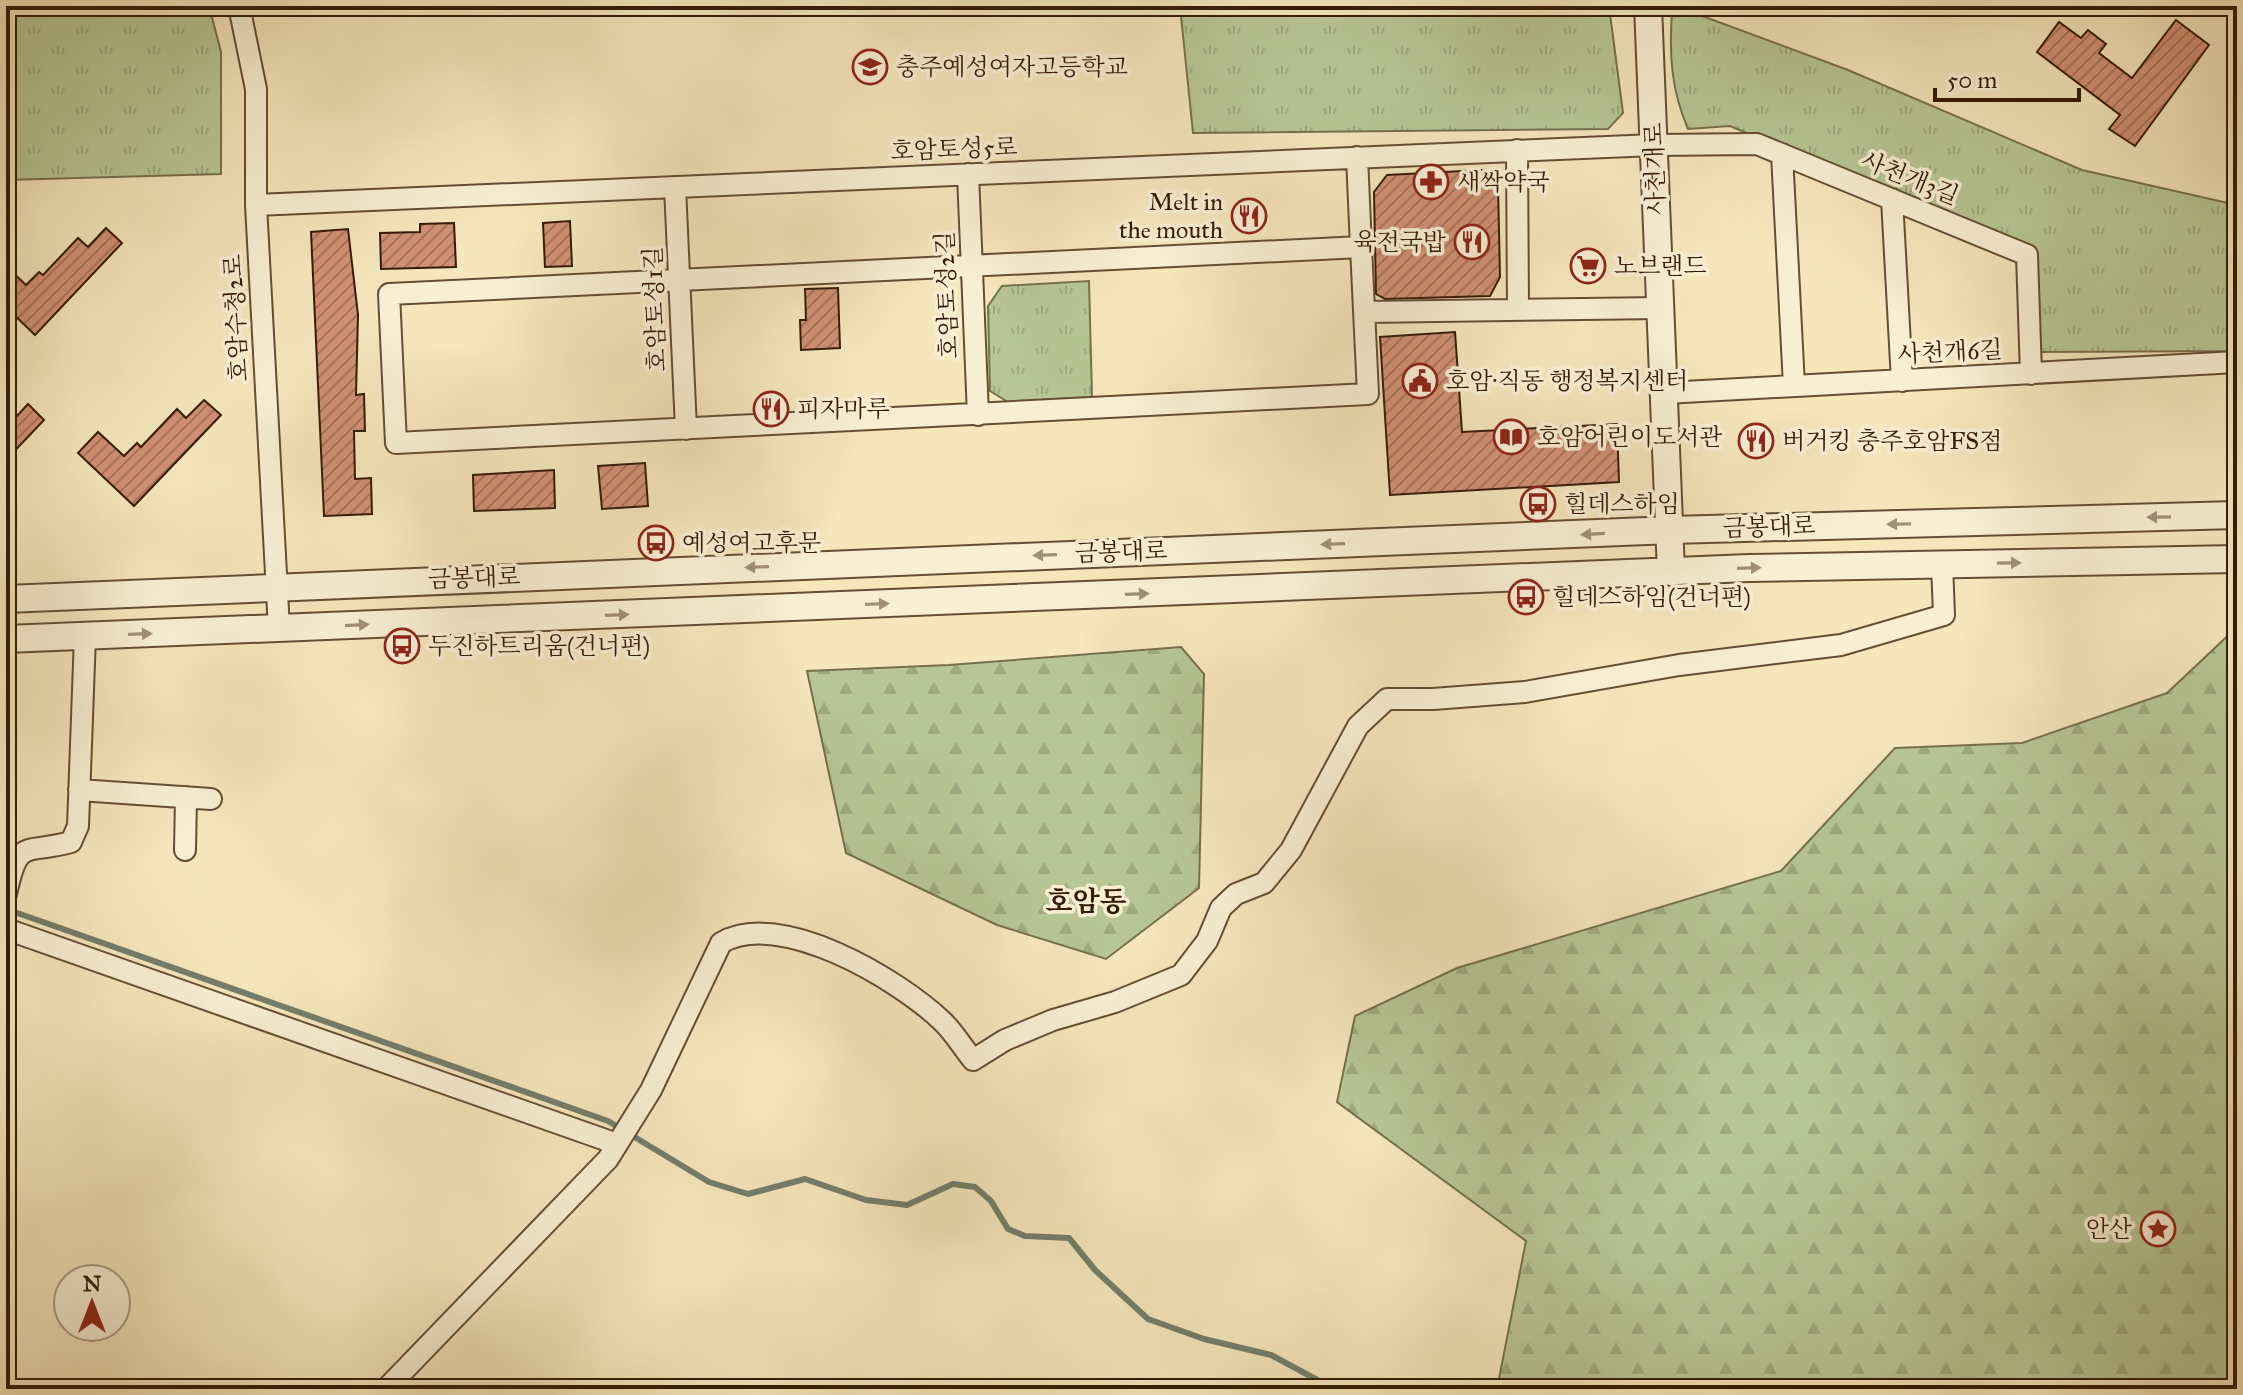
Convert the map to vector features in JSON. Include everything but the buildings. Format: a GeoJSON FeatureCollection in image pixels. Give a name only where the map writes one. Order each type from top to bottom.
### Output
{"type":"FeatureCollection","features":[{"type":"Feature","properties":{"kind":"street","name":"호암수청2로"},"geometry":{"type":"LineString","coordinates":[[239,6],[256,89],[256,205],[279,629]]}},
{"type":"Feature","properties":{"kind":"street","name":"사천개로"},"geometry":{"type":"LineString","coordinates":[[1648,6],[1671,572]]}},
{"type":"Feature","properties":{"kind":"street","name":"사천개3길"},"geometry":{"type":"LineString","coordinates":[[1654,145],[1757,144],[2027,255],[2031,374]]}},
{"type":"Feature","properties":{"kind":"street","name":"호암토성5로"},"geometry":{"type":"LineString","coordinates":[[256,205],[1654,145]]}},
{"type":"Feature","properties":{"kind":"street"},"geometry":{"type":"LineString","coordinates":[[1517,150],[1518,309]]}},
{"type":"Feature","properties":{"kind":"street"},"geometry":{"type":"LineString","coordinates":[[1782,154],[1794,386]]}},
{"type":"Feature","properties":{"kind":"street"},"geometry":{"type":"LineString","coordinates":[[1357,157],[1368,394],[396,443],[389,294],[1361,247]]}},
{"type":"Feature","properties":{"kind":"street","name":"호암토성2길"},"geometry":{"type":"LineString","coordinates":[[968,174],[978,415]]}},
{"type":"Feature","properties":{"kind":"street","name":"호암토성1길"},"geometry":{"type":"LineString","coordinates":[[675,187],[686,429]]}},
{"type":"Feature","properties":{"kind":"street"},"geometry":{"type":"LineString","coordinates":[[1892,199],[1902,381]]}},
{"type":"Feature","properties":{"kind":"street"},"geometry":{"type":"LineString","coordinates":[[1365,312],[1661,308]]}},
{"type":"Feature","properties":{"kind":"street","name":"사천개6길"},"geometry":{"type":"LineString","coordinates":[[1665,393],[2237,362]]}},
{"type":"Feature","properties":{"kind":"street","name":"금봉대로"},"geometry":{"type":"LineString","coordinates":[[6,599],[1671,530],[2237,515]]}},
{"type":"Feature","properties":{"kind":"street","name":"금봉대로"},"geometry":{"type":"LineString","coordinates":[[6,639],[1671,572],[2237,559]]}},
{"type":"Feature","properties":{"kind":"street"},"geometry":{"type":"LineString","coordinates":[[386,1389],[608,1159],[635,1118],[721,943],[735,934],[778,932],[824,947],[877,975],[943,1021],[973,1060],[1005,1040],[1053,1020],[1115,1002],[1181,975],[1207,941],[1221,908],[1236,894],[1264,883],[1291,850],[1358,726],[1387,699],[1525,692],[1679,665],[1841,645],[1944,615],[1942,564]]}},
{"type":"Feature","properties":{"kind":"street"},"geometry":{"type":"LineString","coordinates":[[6,894],[14,860],[21,853],[29,847],[71,842],[78,826],[85,636]]}},
{"type":"Feature","properties":{"kind":"street"},"geometry":{"type":"LineString","coordinates":[[79,790],[211,799]]}},
{"type":"Feature","properties":{"kind":"street"},"geometry":{"type":"LineString","coordinates":[[185,850],[186,797]]}},
{"type":"Feature","properties":{"kind":"street"},"geometry":{"type":"LineString","coordinates":[[6,929],[617,1144]]}},
{"type":"Feature","properties":{"kind":"green space"},"geometry":{"type":"Polygon","coordinates":[[[6,6],[209,6],[221,52],[221,174],[6,180],[6,6]]]}},
{"type":"Feature","properties":{"kind":"green space"},"geometry":{"type":"Polygon","coordinates":[[[1180,6],[1609,6],[1623,113],[1608,129],[1193,133],[1180,6]]]}},
{"type":"Feature","properties":{"kind":"green space"},"geometry":{"type":"Polygon","coordinates":[[[1672,12],[1697,14],[1848,70],[2082,170],[2237,205],[2237,351],[2041,352],[2032,252],[1730,126],[1688,129],[1672,71],[1672,12]]]}},
{"type":"Feature","properties":{"kind":"green space"},"geometry":{"type":"Polygon","coordinates":[[[1089,281],[1092,397],[1008,402],[990,391],[988,306],[1002,286],[1089,281]]]}},
{"type":"Feature","properties":{"kind":"green space"},"geometry":{"type":"Polygon","coordinates":[[[2237,627],[2237,1389],[1497,1389],[1526,1241],[1337,1102],[1355,1016],[1457,968],[1781,871],[1895,748],[2022,743],[2167,693],[2237,627]]]}},
{"type":"Feature","properties":{"kind":"green space"},"geometry":{"type":"Polygon","coordinates":[[[1181,647],[1204,674],[1199,888],[1106,959],[997,925],[846,853],[807,671],[949,665],[1181,647]]]}},
{"type":"Feature","properties":{"kind":"waterway"},"geometry":{"type":"LineString","coordinates":[[6,909],[608,1121],[709,1182],[748,1194],[805,1179],[866,1200],[907,1205],[953,1184],[975,1187],[991,1201],[1008,1229],[1025,1236],[1069,1238],[1095,1270],[1148,1319],[1204,1339],[1271,1355],[1334,1389]]}},
{"type":"Feature","properties":{"kind":"place","name":"충주예성여자고등학교"},"geometry":{"type":"Point","coordinates":[870,67]}},
{"type":"Feature","properties":{"kind":"place","name":"새싹약국"},"geometry":{"type":"Point","coordinates":[1431,182]}},
{"type":"Feature","properties":{"kind":"place","name":"Melt in the mouth"},"geometry":{"type":"Point","coordinates":[1249,216]}},
{"type":"Feature","properties":{"kind":"place","name":"육전국밥"},"geometry":{"type":"Point","coordinates":[1472,242]}},
{"type":"Feature","properties":{"kind":"place","name":"노브랜드"},"geometry":{"type":"Point","coordinates":[1588,266]}},
{"type":"Feature","properties":{"kind":"place","name":"호암·직동 행정복지센터"},"geometry":{"type":"Point","coordinates":[1420,381]}},
{"type":"Feature","properties":{"kind":"place","name":"피자마루"},"geometry":{"type":"Point","coordinates":[771,409]}},
{"type":"Feature","properties":{"kind":"place","name":"호암어린이도서관"},"geometry":{"type":"Point","coordinates":[1511,437]}},
{"type":"Feature","properties":{"kind":"place","name":"버거킹 충주호암FS점"},"geometry":{"type":"Point","coordinates":[1756,441]}},
{"type":"Feature","properties":{"kind":"place","name":"힐데스하임"},"geometry":{"type":"Point","coordinates":[1538,504]}},
{"type":"Feature","properties":{"kind":"place","name":"예성여고후문"},"geometry":{"type":"Point","coordinates":[656,543]}},
{"type":"Feature","properties":{"kind":"place","name":"힐데스하임(건너편)"},"geometry":{"type":"Point","coordinates":[1526,597]}},
{"type":"Feature","properties":{"kind":"place","name":"두진하트리움(건너편)"},"geometry":{"type":"Point","coordinates":[402,646]}},
{"type":"Feature","properties":{"kind":"place","name":"안산"},"geometry":{"type":"Point","coordinates":[2158,1229]}},
{"type":"Feature","properties":{"kind":"district","name":"호암동"},"geometry":{"type":"Point","coordinates":[1086,901]}}]}
